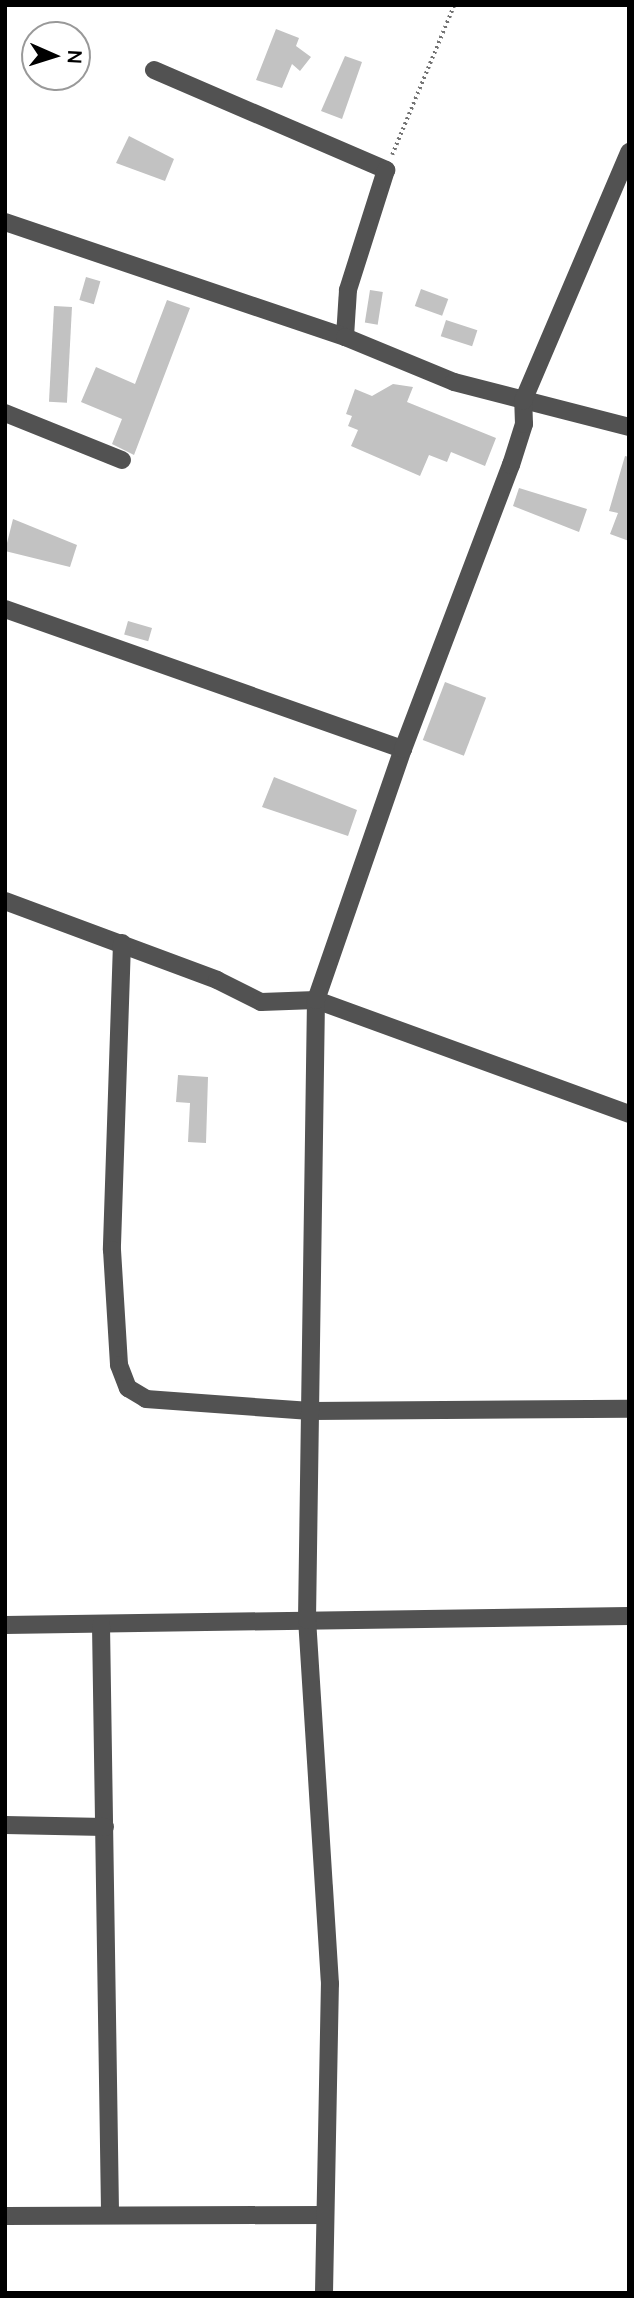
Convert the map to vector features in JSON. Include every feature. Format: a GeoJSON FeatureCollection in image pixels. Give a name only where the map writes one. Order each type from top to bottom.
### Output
{"type":"FeatureCollection","features":[{"type":"Feature","properties":{"kind":"street"},"geometry":{"type":"LineString","coordinates":[[154,70],[386,170],[348,290],[345,337]]}},
{"type":"Feature","properties":{"kind":"street"},"geometry":{"type":"LineString","coordinates":[[324,2293],[330,1984],[307,1620],[316,1000],[403,749],[512,465],[524,424],[523,401],[629,152]]}},
{"type":"Feature","properties":{"kind":"street"},"geometry":{"type":"LineString","coordinates":[[5,222],[345,337],[454,382],[491,387],[523,401],[629,427]]}},
{"type":"Feature","properties":{"kind":"street"},"geometry":{"type":"LineString","coordinates":[[5,412],[121,460]]}},
{"type":"Feature","properties":{"kind":"street"},"geometry":{"type":"LineString","coordinates":[[5,609],[403,749]]}},
{"type":"Feature","properties":{"kind":"street"},"geometry":{"type":"LineString","coordinates":[[5,901],[122,943],[261,1002],[316,1000],[629,1114]]}},
{"type":"Feature","properties":{"kind":"street"},"geometry":{"type":"LineString","coordinates":[[122,943],[112,1250],[119,1365],[128,1388],[146,1399],[311,1411],[629,1409]]}},
{"type":"Feature","properties":{"kind":"street"},"geometry":{"type":"LineString","coordinates":[[5,1625],[629,1616]]}},
{"type":"Feature","properties":{"kind":"street"},"geometry":{"type":"LineString","coordinates":[[101,1625],[110,2212]]}},
{"type":"Feature","properties":{"kind":"street"},"geometry":{"type":"LineString","coordinates":[[5,1825],[106,1828]]}},
{"type":"Feature","properties":{"kind":"street"},"geometry":{"type":"LineString","coordinates":[[5,2216],[110,2212],[326,2215]]}},
{"type":"Feature","properties":{"kind":"path"},"geometry":{"type":"LineString","coordinates":[[386,170],[454,5]]}},
{"type":"Feature","properties":{"kind":"building"},"geometry":{"type":"Polygon","coordinates":[[[276,29],[299,38],[296,46],[311,57],[300,71],[292,64],[282,88],[256,80],[276,29]]]}},
{"type":"Feature","properties":{"kind":"building"},"geometry":{"type":"Polygon","coordinates":[[[345,56],[362,62],[342,119],[321,111],[345,56]]]}},
{"type":"Feature","properties":{"kind":"building"},"geometry":{"type":"Polygon","coordinates":[[[129,136],[174,159],[165,181],[116,163],[129,136]]]}},
{"type":"Feature","properties":{"kind":"building"},"geometry":{"type":"Polygon","coordinates":[[[86,277],[100,281],[94,304],[79,300],[86,277]]]}},
{"type":"Feature","properties":{"kind":"building"},"geometry":{"type":"Polygon","coordinates":[[[421,289],[448,299],[442,316],[415,306],[421,289]]]}},
{"type":"Feature","properties":{"kind":"building"},"geometry":{"type":"Polygon","coordinates":[[[370,290],[383,292],[378,325],[365,323],[370,290]]]}},
{"type":"Feature","properties":{"kind":"building"},"geometry":{"type":"Polygon","coordinates":[[[167,300],[190,308],[134,455],[112,444],[122,419],[81,402],[96,367],[135,384],[167,300]]]}},
{"type":"Feature","properties":{"kind":"building"},"geometry":{"type":"Polygon","coordinates":[[[54,306],[72,307],[67,403],[49,402],[54,306]]]}},
{"type":"Feature","properties":{"kind":"building"},"geometry":{"type":"Polygon","coordinates":[[[446,320],[477,330],[472,346],[441,336],[446,320]]]}},
{"type":"Feature","properties":{"kind":"building"},"geometry":{"type":"Polygon","coordinates":[[[393,384],[413,387],[407,402],[496,438],[485,466],[451,452],[447,462],[429,455],[420,476],[351,446],[358,430],[348,426],[352,416],[346,414],[355,389],[372,396],[393,384]]]}},
{"type":"Feature","properties":{"kind":"building"},"geometry":{"type":"Polygon","coordinates":[[[625,456],[629,457],[629,541],[610,534],[618,513],[609,511],[625,456]]]}},
{"type":"Feature","properties":{"kind":"building"},"geometry":{"type":"Polygon","coordinates":[[[519,488],[587,509],[579,532],[513,506],[519,488]]]}},
{"type":"Feature","properties":{"kind":"building"},"geometry":{"type":"Polygon","coordinates":[[[13,519],[77,545],[70,567],[5,551],[13,519]]]}},
{"type":"Feature","properties":{"kind":"building"},"geometry":{"type":"Polygon","coordinates":[[[128,621],[152,628],[148,641],[124,634],[128,621]]]}},
{"type":"Feature","properties":{"kind":"building"},"geometry":{"type":"Polygon","coordinates":[[[445,682],[486,698],[464,756],[423,740],[445,682]]]}},
{"type":"Feature","properties":{"kind":"building"},"geometry":{"type":"Polygon","coordinates":[[[274,777],[357,810],[348,836],[262,807],[274,777]]]}},
{"type":"Feature","properties":{"kind":"building"},"geometry":{"type":"Polygon","coordinates":[[[178,1075],[208,1077],[206,1143],[188,1142],[190,1103],[176,1102],[178,1075]]]}}]}
